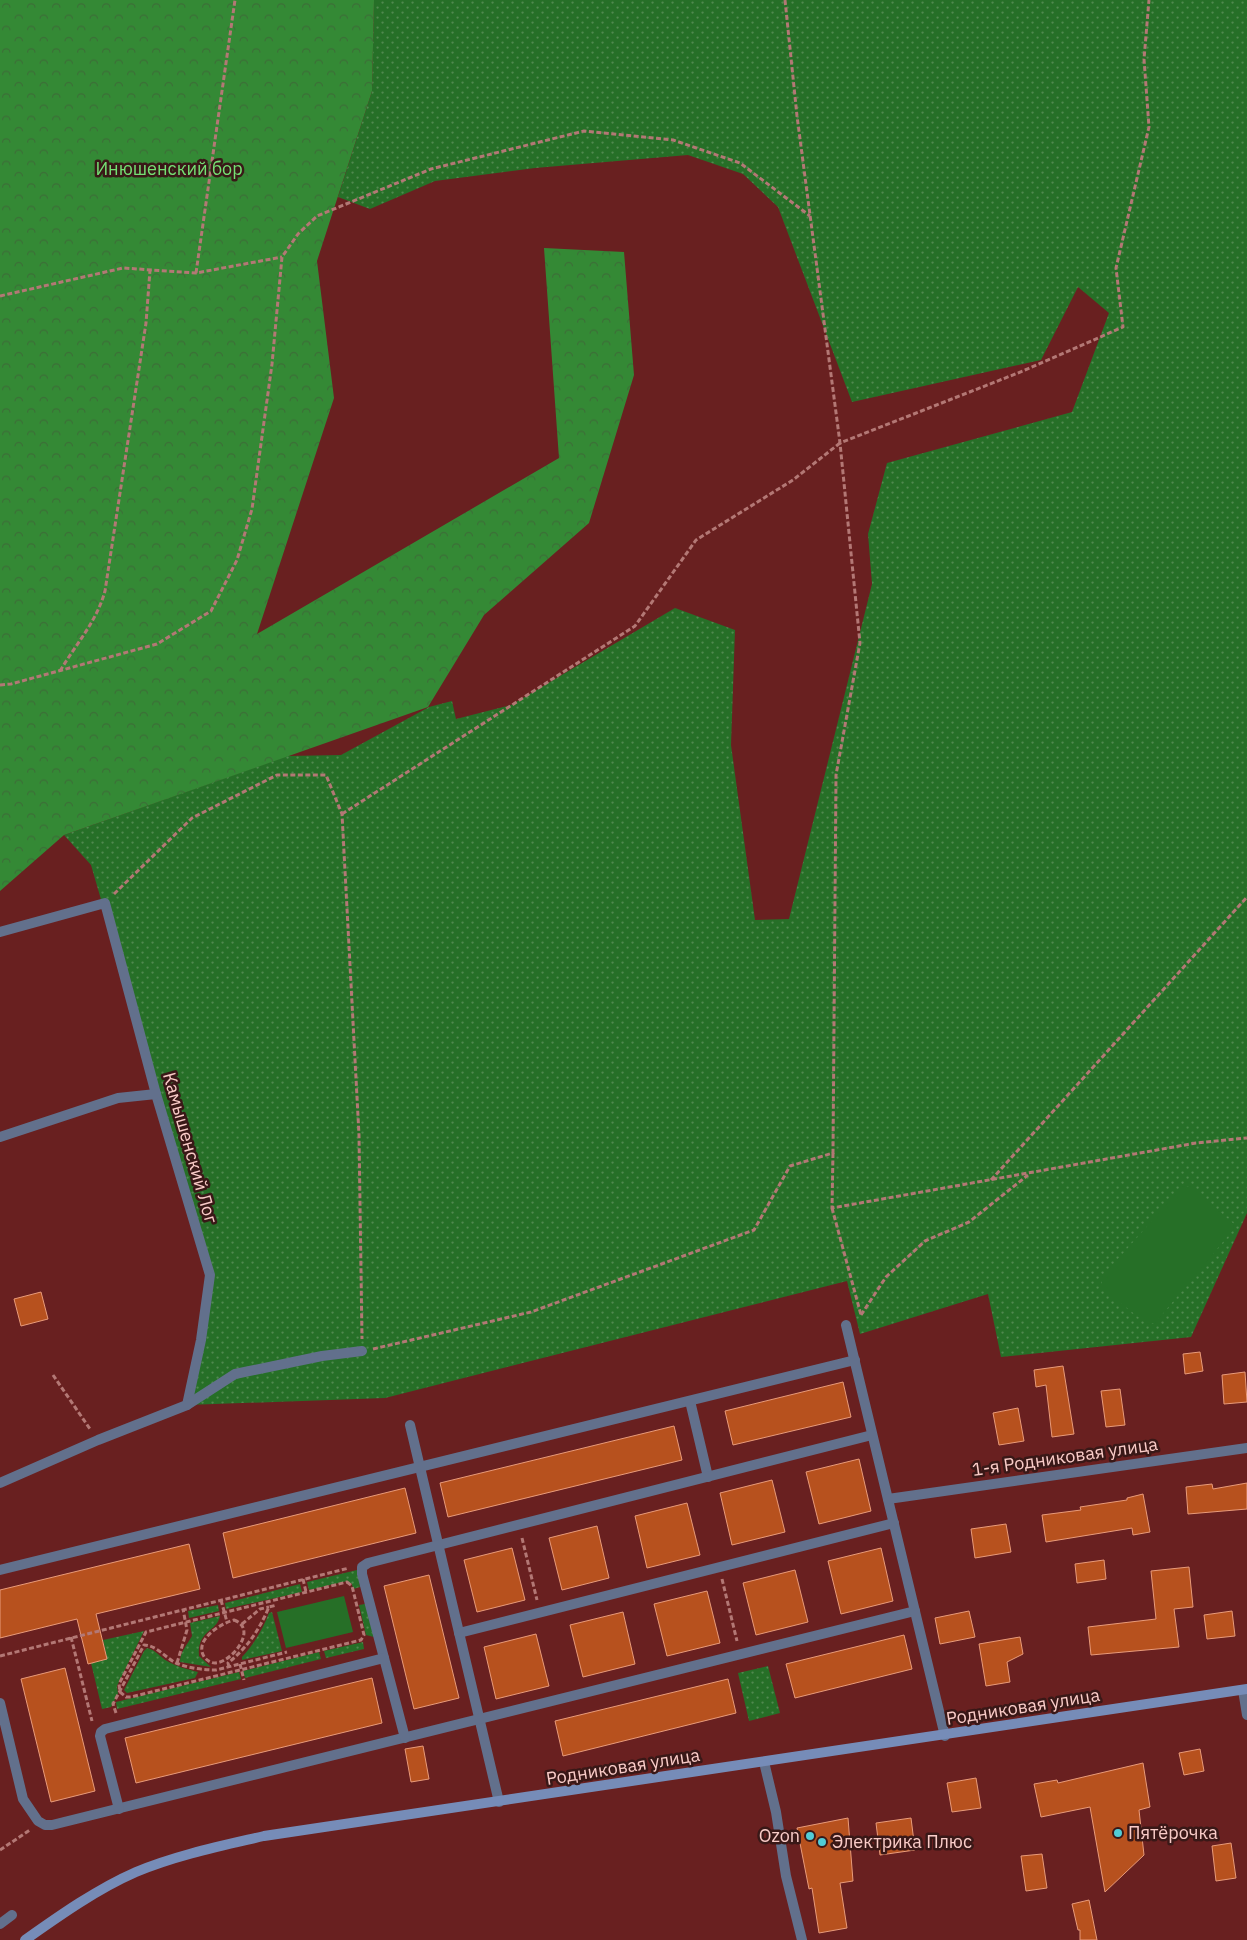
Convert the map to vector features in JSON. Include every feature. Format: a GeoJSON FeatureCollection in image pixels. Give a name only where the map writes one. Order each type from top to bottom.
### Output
{"type":"FeatureCollection","features":[{"type":"Feature","properties":{"kind":"street"},"geometry":{"type":"LineString","coordinates":[[0,932],[106,903]]}},
{"type":"Feature","properties":{"kind":"street","name":"Камышенский Лог"},"geometry":{"type":"LineString","coordinates":[[106,903],[156,1094],[210,1275],[201,1340],[187,1405]]}},
{"type":"Feature","properties":{"kind":"street"},"geometry":{"type":"LineString","coordinates":[[0,1137],[118,1098],[156,1094]]}},
{"type":"Feature","properties":{"kind":"street"},"geometry":{"type":"LineString","coordinates":[[845,1325],[945,1736]]}},
{"type":"Feature","properties":{"kind":"street"},"geometry":{"type":"LineString","coordinates":[[0,1482],[98,1440],[187,1405],[235,1374],[322,1356],[362,1351]]}},
{"type":"Feature","properties":{"kind":"street"},"geometry":{"type":"LineString","coordinates":[[0,1570],[855,1360]]}},
{"type":"Feature","properties":{"kind":"street"},"geometry":{"type":"LineString","coordinates":[[690,1401],[708,1477]]}},
{"type":"Feature","properties":{"kind":"street"},"geometry":{"type":"LineString","coordinates":[[410,1425],[500,1802]]}},
{"type":"Feature","properties":{"kind":"street"},"geometry":{"type":"LineString","coordinates":[[405,1738],[362,1574],[362,1567],[368,1563],[872,1435]]}},
{"type":"Feature","properties":{"kind":"street","name":"1-я Родниковая улица"},"geometry":{"type":"LineString","coordinates":[[888,1499],[1247,1448]]}},
{"type":"Feature","properties":{"kind":"street"},"geometry":{"type":"LineString","coordinates":[[459,1633],[894,1523]]}},
{"type":"Feature","properties":{"kind":"street"},"geometry":{"type":"LineString","coordinates":[[0,1703],[23,1799],[38,1821],[45,1825],[52,1825],[915,1611]]}},
{"type":"Feature","properties":{"kind":"street"},"geometry":{"type":"LineString","coordinates":[[119,1809],[100,1736],[101,1732],[384,1658]]}},
{"type":"Feature","properties":{"kind":"street"},"geometry":{"type":"LineString","coordinates":[[1245,1690],[1247,1715]]}},
{"type":"Feature","properties":{"kind":"street","name":"Родниковая улица"},"geometry":{"type":"LineString","coordinates":[[25,1940],[68,1909],[135,1872],[194,1853],[264,1836],[1245,1690]]}},
{"type":"Feature","properties":{"kind":"street"},"geometry":{"type":"LineString","coordinates":[[764,1762],[776,1812],[786,1876],[802,1940]]}},
{"type":"Feature","properties":{"kind":"street"},"geometry":{"type":"LineString","coordinates":[[0,1924],[12,1914]]}},
{"type":"Feature","properties":{"kind":"path"},"geometry":{"type":"LineString","coordinates":[[196,273],[235,0]]}},
{"type":"Feature","properties":{"kind":"path"},"geometry":{"type":"LineString","coordinates":[[785,0],[797,116],[840,443],[860,643],[836,776],[832,1208],[861,1315],[886,1277],[925,1241],[969,1222],[1030,1174]]}},
{"type":"Feature","properties":{"kind":"path"},"geometry":{"type":"LineString","coordinates":[[342,814],[635,626],[696,540],[792,480],[840,443],[1023,371],[1123,327],[1116,268],[1149,128],[1144,59],[1149,0]]}},
{"type":"Feature","properties":{"kind":"path"},"geometry":{"type":"LineString","coordinates":[[0,685],[12,684],[157,644],[211,611],[237,560],[252,509],[272,364],[282,257],[298,234],[317,216],[431,169],[584,132],[673,140],[740,163],[810,216]]}},
{"type":"Feature","properties":{"kind":"path"},"geometry":{"type":"LineString","coordinates":[[0,296],[123,268],[196,273],[282,257]]}},
{"type":"Feature","properties":{"kind":"path"},"geometry":{"type":"LineString","coordinates":[[60,671],[94,620],[105,591],[146,323],[150,270]]}},
{"type":"Feature","properties":{"kind":"path"},"geometry":{"type":"LineString","coordinates":[[106,903],[192,818],[277,775],[326,775],[342,814],[359,1135],[362,1351],[531,1312],[754,1230],[790,1166],[833,1153]]}},
{"type":"Feature","properties":{"kind":"path"},"geometry":{"type":"LineString","coordinates":[[991,1180],[1247,897]]}},
{"type":"Feature","properties":{"kind":"path"},"geometry":{"type":"LineString","coordinates":[[832,1208],[1196,1143],[1247,1138]]}},
{"type":"Feature","properties":{"kind":"path"},"geometry":{"type":"LineString","coordinates":[[53,1375],[98,1440]]}},
{"type":"Feature","properties":{"kind":"path"},"geometry":{"type":"LineString","coordinates":[[519,1525],[540,1613]]}},
{"type":"Feature","properties":{"kind":"path"},"geometry":{"type":"LineString","coordinates":[[0,1656],[353,1567],[362,1567]]}},
{"type":"Feature","properties":{"kind":"path"},"geometry":{"type":"LineString","coordinates":[[719,1567],[740,1654]]}},
{"type":"Feature","properties":{"kind":"path"},"geometry":{"type":"LineString","coordinates":[[303,1580],[306,1592]]}},
{"type":"Feature","properties":{"kind":"path"},"geometry":{"type":"LineString","coordinates":[[346,1582],[352,1586],[364,1635],[363,1638],[321,1650],[131,1697],[126,1697],[120,1692],[119,1684],[146,1632],[224,1612],[346,1582]]}},
{"type":"Feature","properties":{"kind":"path"},"geometry":{"type":"LineString","coordinates":[[221,1600],[227,1622]]}},
{"type":"Feature","properties":{"kind":"path"},"geometry":{"type":"LineString","coordinates":[[242,1624],[260,1609],[278,1605]]}},
{"type":"Feature","properties":{"kind":"path"},"geometry":{"type":"LineString","coordinates":[[228,1665],[251,1641],[262,1625],[269,1607]]}},
{"type":"Feature","properties":{"kind":"path"},"geometry":{"type":"LineString","coordinates":[[177,1664],[187,1630],[183,1609]]}},
{"type":"Feature","properties":{"kind":"path"},"geometry":{"type":"LineString","coordinates":[[234,1620],[242,1624],[245,1633],[241,1642],[227,1658],[222,1662],[213,1663],[203,1656],[204,1641],[214,1630],[227,1622],[234,1620]]}},
{"type":"Feature","properties":{"kind":"path"},"geometry":{"type":"LineString","coordinates":[[71,1637],[91,1720],[101,1732]]}},
{"type":"Feature","properties":{"kind":"path"},"geometry":{"type":"LineString","coordinates":[[116,1714],[113,1704],[144,1645],[150,1646],[177,1664],[204,1670],[216,1670],[228,1665],[240,1664],[287,1652]]}},
{"type":"Feature","properties":{"kind":"path"},"geometry":{"type":"LineString","coordinates":[[321,1650],[322,1655]]}},
{"type":"Feature","properties":{"kind":"path"},"geometry":{"type":"LineString","coordinates":[[227,1658],[228,1665]]}},
{"type":"Feature","properties":{"kind":"path"},"geometry":{"type":"LineString","coordinates":[[240,1664],[244,1681]]}},
{"type":"Feature","properties":{"kind":"path"},"geometry":{"type":"LineString","coordinates":[[0,1850],[25,1834]]}},
{"type":"Feature","properties":{"kind":"green space","name":"Инюшенский бор"},"geometry":{"type":"Polygon","coordinates":[[[0,0],[374,0],[372,91],[317,261],[334,398],[257,634],[559,458],[544,248],[624,252],[634,375],[589,523],[484,615],[428,707],[64,835],[0,891],[0,0]]]}},
{"type":"Feature","properties":{"kind":"green space"},"geometry":{"type":"Polygon","coordinates":[[[374,0],[1247,0],[1247,1213],[1191,1337],[1001,1357],[988,1294],[860,1334],[847,1281],[385,1398],[187,1405],[210,1275],[91,865],[64,835],[287,756],[341,755],[429,707],[452,701],[456,719],[511,705],[675,608],[735,630],[731,745],[755,920],[789,919],[872,584],[868,534],[887,463],[1072,412],[1109,313],[1078,287],[1041,360],[852,402],[778,207],[743,174],[688,155],[535,168],[435,181],[370,209],[338,197],[372,91],[374,0]]]}},
{"type":"Feature","properties":{"kind":"green space"},"geometry":{"type":"Polygon","coordinates":[[[1183,1186],[1191,1187],[1234,1224],[1233,1230],[1155,1323],[1147,1324],[1102,1288],[1102,1277],[1183,1186]]]}},
{"type":"Feature","properties":{"kind":"green space"},"geometry":{"type":"Polygon","coordinates":[[[357,1570],[360,1587],[353,1589],[352,1584],[347,1581],[309,1590],[307,1582],[357,1570]]]}},
{"type":"Feature","properties":{"kind":"green space"},"geometry":{"type":"Polygon","coordinates":[[[300,1584],[302,1592],[226,1609],[225,1603],[300,1584]]]}},
{"type":"Feature","properties":{"kind":"green space"},"geometry":{"type":"Polygon","coordinates":[[[344,1596],[353,1632],[286,1648],[277,1612],[344,1596]]]}},
{"type":"Feature","properties":{"kind":"green space"},"geometry":{"type":"Polygon","coordinates":[[[365,1604],[374,1637],[366,1635],[359,1605],[365,1604]]]}},
{"type":"Feature","properties":{"kind":"green space"},"geometry":{"type":"Polygon","coordinates":[[[218,1605],[219,1611],[189,1618],[188,1611],[218,1605]]]}},
{"type":"Feature","properties":{"kind":"green space"},"geometry":{"type":"Polygon","coordinates":[[[272,1612],[282,1651],[242,1660],[242,1657],[261,1631],[269,1613],[272,1612]]]}},
{"type":"Feature","properties":{"kind":"green space"},"geometry":{"type":"Polygon","coordinates":[[[220,1616],[215,1625],[204,1636],[199,1647],[199,1656],[211,1667],[180,1662],[182,1652],[192,1636],[190,1623],[220,1616]]]}},
{"type":"Feature","properties":{"kind":"green space"},"geometry":{"type":"Polygon","coordinates":[[[144,1631],[117,1686],[118,1694],[111,1707],[102,1709],[91,1663],[107,1659],[103,1640],[144,1631]]]}},
{"type":"Feature","properties":{"kind":"green space"},"geometry":{"type":"Polygon","coordinates":[[[363,1642],[364,1649],[326,1658],[324,1651],[363,1642]]]}},
{"type":"Feature","properties":{"kind":"green space"},"geometry":{"type":"Polygon","coordinates":[[[147,1648],[171,1663],[198,1672],[195,1678],[127,1693],[124,1690],[147,1648]]]}},
{"type":"Feature","properties":{"kind":"green space"},"geometry":{"type":"Polygon","coordinates":[[[319,1652],[321,1659],[245,1678],[243,1671],[319,1652]]]}},
{"type":"Feature","properties":{"kind":"green space"},"geometry":{"type":"Polygon","coordinates":[[[768,1666],[780,1713],[749,1721],[738,1673],[768,1666]]]}},
{"type":"Feature","properties":{"kind":"green space"},"geometry":{"type":"Polygon","coordinates":[[[239,1672],[241,1679],[117,1709],[116,1702],[239,1672]]]}},
{"type":"Feature","properties":{"kind":"building"},"geometry":{"type":"Polygon","coordinates":[[[41,1292],[48,1319],[21,1326],[14,1299],[41,1292]]]}},
{"type":"Feature","properties":{"kind":"building"},"geometry":{"type":"Polygon","coordinates":[[[1200,1352],[1203,1371],[1185,1374],[1183,1354],[1200,1352]]]}},
{"type":"Feature","properties":{"kind":"building"},"geometry":{"type":"Polygon","coordinates":[[[1063,1366],[1074,1434],[1052,1437],[1046,1385],[1036,1387],[1034,1370],[1063,1366]]]}},
{"type":"Feature","properties":{"kind":"building"},"geometry":{"type":"Polygon","coordinates":[[[1245,1372],[1247,1402],[1224,1404],[1222,1375],[1245,1372]]]}},
{"type":"Feature","properties":{"kind":"building"},"geometry":{"type":"Polygon","coordinates":[[[843,1382],[851,1417],[733,1445],[725,1411],[843,1382]]]}},
{"type":"Feature","properties":{"kind":"building"},"geometry":{"type":"Polygon","coordinates":[[[1120,1389],[1125,1425],[1106,1427],[1101,1391],[1120,1389]]]}},
{"type":"Feature","properties":{"kind":"building"},"geometry":{"type":"Polygon","coordinates":[[[1018,1408],[1024,1441],[999,1445],[993,1413],[1018,1408]]]}},
{"type":"Feature","properties":{"kind":"building"},"geometry":{"type":"Polygon","coordinates":[[[674,1426],[682,1460],[448,1517],[440,1483],[674,1426]]]}},
{"type":"Feature","properties":{"kind":"building"},"geometry":{"type":"Polygon","coordinates":[[[859,1459],[871,1511],[819,1524],[806,1472],[859,1459]]]}},
{"type":"Feature","properties":{"kind":"building"},"geometry":{"type":"Polygon","coordinates":[[[772,1480],[785,1532],[732,1545],[720,1493],[772,1480]]]}},
{"type":"Feature","properties":{"kind":"building"},"geometry":{"type":"Polygon","coordinates":[[[1247,1483],[1247,1509],[1188,1514],[1186,1487],[1212,1484],[1213,1489],[1247,1483]]]}},
{"type":"Feature","properties":{"kind":"building"},"geometry":{"type":"Polygon","coordinates":[[[405,1488],[416,1533],[233,1578],[223,1533],[405,1488]]]}},
{"type":"Feature","properties":{"kind":"building"},"geometry":{"type":"Polygon","coordinates":[[[1143,1494],[1150,1532],[1133,1535],[1132,1528],[1046,1542],[1042,1515],[1081,1510],[1080,1507],[1127,1500],[1127,1498],[1143,1494]]]}},
{"type":"Feature","properties":{"kind":"building"},"geometry":{"type":"Polygon","coordinates":[[[687,1503],[700,1555],[647,1568],[635,1516],[687,1503]]]}},
{"type":"Feature","properties":{"kind":"building"},"geometry":{"type":"Polygon","coordinates":[[[1006,1524],[1011,1552],[975,1558],[971,1529],[1006,1524]]]}},
{"type":"Feature","properties":{"kind":"building"},"geometry":{"type":"Polygon","coordinates":[[[597,1526],[609,1578],[562,1590],[549,1538],[597,1526]]]}},
{"type":"Feature","properties":{"kind":"building"},"geometry":{"type":"Polygon","coordinates":[[[189,1544],[200,1589],[96,1614],[107,1659],[88,1664],[77,1619],[0,1638],[0,1590],[189,1544]]]}},
{"type":"Feature","properties":{"kind":"building"},"geometry":{"type":"Polygon","coordinates":[[[512,1548],[525,1600],[477,1612],[464,1560],[512,1548]]]}},
{"type":"Feature","properties":{"kind":"building"},"geometry":{"type":"Polygon","coordinates":[[[881,1548],[893,1601],[841,1614],[828,1561],[881,1548]]]}},
{"type":"Feature","properties":{"kind":"building"},"geometry":{"type":"Polygon","coordinates":[[[1104,1560],[1106,1579],[1077,1583],[1075,1564],[1104,1560]]]}},
{"type":"Feature","properties":{"kind":"building"},"geometry":{"type":"Polygon","coordinates":[[[1189,1567],[1193,1607],[1174,1609],[1179,1647],[1091,1655],[1088,1627],[1156,1619],[1151,1571],[1189,1567]]]}},
{"type":"Feature","properties":{"kind":"building"},"geometry":{"type":"Polygon","coordinates":[[[795,1570],[808,1622],[756,1635],[743,1583],[795,1570]]]}},
{"type":"Feature","properties":{"kind":"building"},"geometry":{"type":"Polygon","coordinates":[[[429,1575],[459,1698],[414,1709],[384,1586],[429,1575]]]}},
{"type":"Feature","properties":{"kind":"building"},"geometry":{"type":"Polygon","coordinates":[[[707,1591],[720,1643],[667,1656],[654,1604],[707,1591]]]}},
{"type":"Feature","properties":{"kind":"building"},"geometry":{"type":"Polygon","coordinates":[[[969,1611],[975,1637],[940,1644],[935,1618],[969,1611]]]}},
{"type":"Feature","properties":{"kind":"building"},"geometry":{"type":"Polygon","coordinates":[[[1232,1611],[1235,1636],[1207,1639],[1204,1615],[1232,1611]]]}},
{"type":"Feature","properties":{"kind":"building"},"geometry":{"type":"Polygon","coordinates":[[[623,1612],[635,1664],[583,1677],[570,1625],[623,1612]]]}},
{"type":"Feature","properties":{"kind":"building"},"geometry":{"type":"Polygon","coordinates":[[[536,1634],[549,1686],[496,1699],[484,1647],[536,1634]]]}},
{"type":"Feature","properties":{"kind":"building"},"geometry":{"type":"Polygon","coordinates":[[[904,1635],[912,1669],[795,1698],[786,1664],[904,1635]]]}},
{"type":"Feature","properties":{"kind":"building"},"geometry":{"type":"Polygon","coordinates":[[[1020,1637],[1023,1654],[1007,1662],[1010,1682],[986,1686],[979,1644],[1020,1637]]]}},
{"type":"Feature","properties":{"kind":"building"},"geometry":{"type":"Polygon","coordinates":[[[65,1668],[95,1791],[51,1802],[21,1679],[65,1668]]]}},
{"type":"Feature","properties":{"kind":"building"},"geometry":{"type":"Polygon","coordinates":[[[372,1678],[382,1723],[136,1783],[125,1738],[372,1678]]]}},
{"type":"Feature","properties":{"kind":"building"},"geometry":{"type":"Polygon","coordinates":[[[728,1679],[736,1713],[563,1756],[555,1721],[728,1679]]]}},
{"type":"Feature","properties":{"kind":"building"},"geometry":{"type":"Polygon","coordinates":[[[423,1746],[429,1779],[411,1782],[405,1749],[423,1746]]]}},
{"type":"Feature","properties":{"kind":"building"},"geometry":{"type":"Polygon","coordinates":[[[1200,1749],[1204,1771],[1184,1775],[1179,1753],[1200,1749]]]}},
{"type":"Feature","properties":{"kind":"building","name":"Пятёрочка"},"geometry":{"type":"Polygon","coordinates":[[[1143,1763],[1150,1807],[1139,1810],[1144,1855],[1105,1892],[1090,1807],[1041,1817],[1034,1784],[1057,1780],[1058,1783],[1143,1763]]]}},
{"type":"Feature","properties":{"kind":"building"},"geometry":{"type":"Polygon","coordinates":[[[976,1778],[981,1808],[952,1812],[947,1783],[976,1778]]]}},
{"type":"Feature","properties":{"kind":"building"},"geometry":{"type":"Polygon","coordinates":[[[848,1818],[853,1881],[840,1883],[847,1928],[819,1933],[812,1888],[809,1889],[797,1828],[848,1818]]]}},
{"type":"Feature","properties":{"kind":"building"},"geometry":{"type":"Polygon","coordinates":[[[911,1818],[915,1850],[880,1855],[876,1823],[911,1818]]]}},
{"type":"Feature","properties":{"kind":"building"},"geometry":{"type":"Polygon","coordinates":[[[1231,1843],[1236,1878],[1216,1881],[1212,1846],[1231,1843]]]}},
{"type":"Feature","properties":{"kind":"building"},"geometry":{"type":"Polygon","coordinates":[[[1042,1854],[1047,1888],[1026,1891],[1021,1856],[1042,1854]]]}},
{"type":"Feature","properties":{"kind":"building"},"geometry":{"type":"Polygon","coordinates":[[[1089,1900],[1097,1940],[1080,1940],[1080,1930],[1078,1930],[1072,1904],[1089,1900]]]}},
{"type":"Feature","properties":{"kind":"place","name":"Пятёрочка"},"geometry":{"type":"Point","coordinates":[1118,1833]}},
{"type":"Feature","properties":{"kind":"place","name":"Ozon"},"geometry":{"type":"Point","coordinates":[810,1836]}},
{"type":"Feature","properties":{"kind":"place","name":"Электрика Плюс"},"geometry":{"type":"Point","coordinates":[822,1842]}}]}
